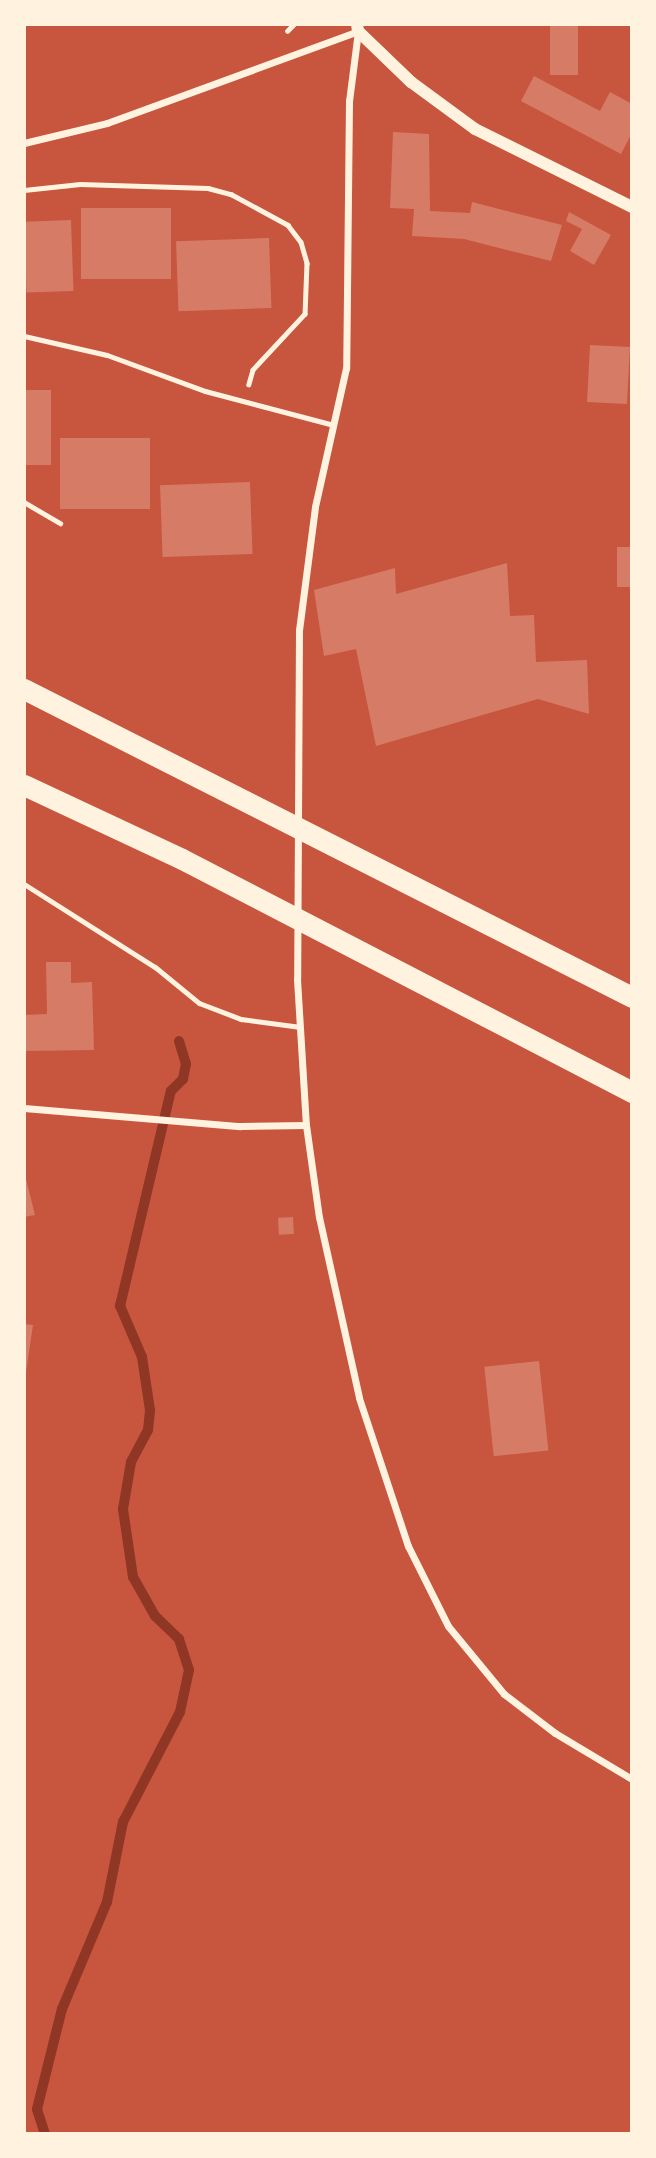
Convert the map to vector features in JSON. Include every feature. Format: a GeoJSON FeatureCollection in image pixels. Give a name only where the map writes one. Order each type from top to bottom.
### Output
{"type":"FeatureCollection","features":[{"type":"Feature","properties":{"kind":"highway"},"geometry":{"type":"LineString","coordinates":[[24,689],[632,997]]}},
{"type":"Feature","properties":{"kind":"highway"},"geometry":{"type":"LineString","coordinates":[[24,785],[182,859],[632,1092]]}},
{"type":"Feature","properties":{"kind":"street"},"geometry":{"type":"LineString","coordinates":[[24,143],[107,123],[357,28]]}},
{"type":"Feature","properties":{"kind":"street"},"geometry":{"type":"LineString","coordinates":[[357,28],[411,82],[475,129],[632,207]]}},
{"type":"Feature","properties":{"kind":"street"},"geometry":{"type":"LineString","coordinates":[[357,28],[349,101],[346,368],[315,507],[299,630],[300,1027],[306,1125],[319,1217],[359,1398],[408,1546],[448,1626],[504,1694],[555,1733],[632,1779]]}},
{"type":"Feature","properties":{"kind":"street"},"geometry":{"type":"LineString","coordinates":[[24,1108],[142,1115],[188,1121],[306,1125]]}},
{"type":"Feature","properties":{"kind":"lane"},"geometry":{"type":"LineString","coordinates":[[24,336],[107,355],[245,401],[335,425]]}},
{"type":"Feature","properties":{"kind":"lane"},"geometry":{"type":"LineString","coordinates":[[24,884],[155,967],[199,1003],[241,1019],[300,1027]]}},
{"type":"Feature","properties":{"kind":"path"},"geometry":{"type":"LineString","coordinates":[[287,31],[294,24]]}},
{"type":"Feature","properties":{"kind":"path"},"geometry":{"type":"LineString","coordinates":[[24,190],[80,184],[208,188],[231,194],[288,225],[301,242],[307,263],[305,314],[253,370],[245,401]]}},
{"type":"Feature","properties":{"kind":"path"},"geometry":{"type":"LineString","coordinates":[[24,502],[60,523]]}},
{"type":"Feature","properties":{"kind":"building"},"geometry":{"type":"Polygon","coordinates":[[[550,24],[578,24],[578,75],[550,75],[550,24]]]}},
{"type":"Feature","properties":{"kind":"building"},"geometry":{"type":"Polygon","coordinates":[[[534,76],[600,111],[610,92],[632,104],[632,133],[621,154],[521,101],[534,76]]]}},
{"type":"Feature","properties":{"kind":"building"},"geometry":{"type":"Polygon","coordinates":[[[393,132],[429,134],[430,211],[470,213],[472,202],[562,225],[551,261],[464,239],[412,236],[414,209],[390,208],[393,132]]]}},
{"type":"Feature","properties":{"kind":"building"},"geometry":{"type":"Polygon","coordinates":[[[81,208],[171,208],[171,279],[81,279],[81,208]]]}},
{"type":"Feature","properties":{"kind":"building"},"geometry":{"type":"Polygon","coordinates":[[[569,212],[611,235],[594,265],[570,251],[582,229],[566,221],[569,212]]]}},
{"type":"Feature","properties":{"kind":"building"},"geometry":{"type":"Polygon","coordinates":[[[71,220],[73,291],[27,293],[24,222],[71,220]]]}},
{"type":"Feature","properties":{"kind":"building"},"geometry":{"type":"Polygon","coordinates":[[[269,238],[271,308],[178,311],[176,241],[269,238]]]}},
{"type":"Feature","properties":{"kind":"building"},"geometry":{"type":"Polygon","coordinates":[[[590,345],[630,347],[627,404],[587,402],[590,345]]]}},
{"type":"Feature","properties":{"kind":"building"},"geometry":{"type":"Polygon","coordinates":[[[24,390],[51,390],[51,465],[24,465],[24,390]]]}},
{"type":"Feature","properties":{"kind":"building"},"geometry":{"type":"Polygon","coordinates":[[[60,438],[150,438],[150,509],[60,509],[60,438]]]}},
{"type":"Feature","properties":{"kind":"building"},"geometry":{"type":"Polygon","coordinates":[[[250,482],[253,554],[163,557],[160,485],[250,482]]]}},
{"type":"Feature","properties":{"kind":"building"},"geometry":{"type":"Polygon","coordinates":[[[617,547],[632,547],[632,587],[617,587],[617,547]]]}},
{"type":"Feature","properties":{"kind":"building"},"geometry":{"type":"Polygon","coordinates":[[[507,563],[510,616],[534,615],[536,662],[587,660],[589,714],[538,699],[376,746],[356,649],[324,656],[314,590],[395,568],[396,594],[507,563]]]}},
{"type":"Feature","properties":{"kind":"building"},"geometry":{"type":"Polygon","coordinates":[[[46,962],[71,962],[71,983],[92,982],[94,1050],[24,1051],[24,1015],[47,1014],[46,962]]]}},
{"type":"Feature","properties":{"kind":"building"},"geometry":{"type":"Polygon","coordinates":[[[24,1171],[35,1215],[24,1217],[24,1171]]]}},
{"type":"Feature","properties":{"kind":"building"},"geometry":{"type":"Polygon","coordinates":[[[293,1217],[294,1234],[279,1235],[278,1218],[293,1217]]]}},
{"type":"Feature","properties":{"kind":"building"},"geometry":{"type":"Polygon","coordinates":[[[24,1324],[33,1325],[26,1372],[24,1372],[24,1324]]]}},
{"type":"Feature","properties":{"kind":"building"},"geometry":{"type":"Polygon","coordinates":[[[539,1361],[548,1451],[494,1456],[484,1367],[539,1361]]]}},
{"type":"Feature","properties":{"kind":"waterway"},"geometry":{"type":"LineString","coordinates":[[45,2134],[37,2109],[62,2009],[107,1902],[123,1822],[180,1712],[189,1670],[179,1639],[155,1616],[133,1577],[123,1509],[131,1462],[148,1430],[150,1410],[142,1357],[120,1306],[171,1091],[183,1079],[186,1064],[179,1041]]}}]}
